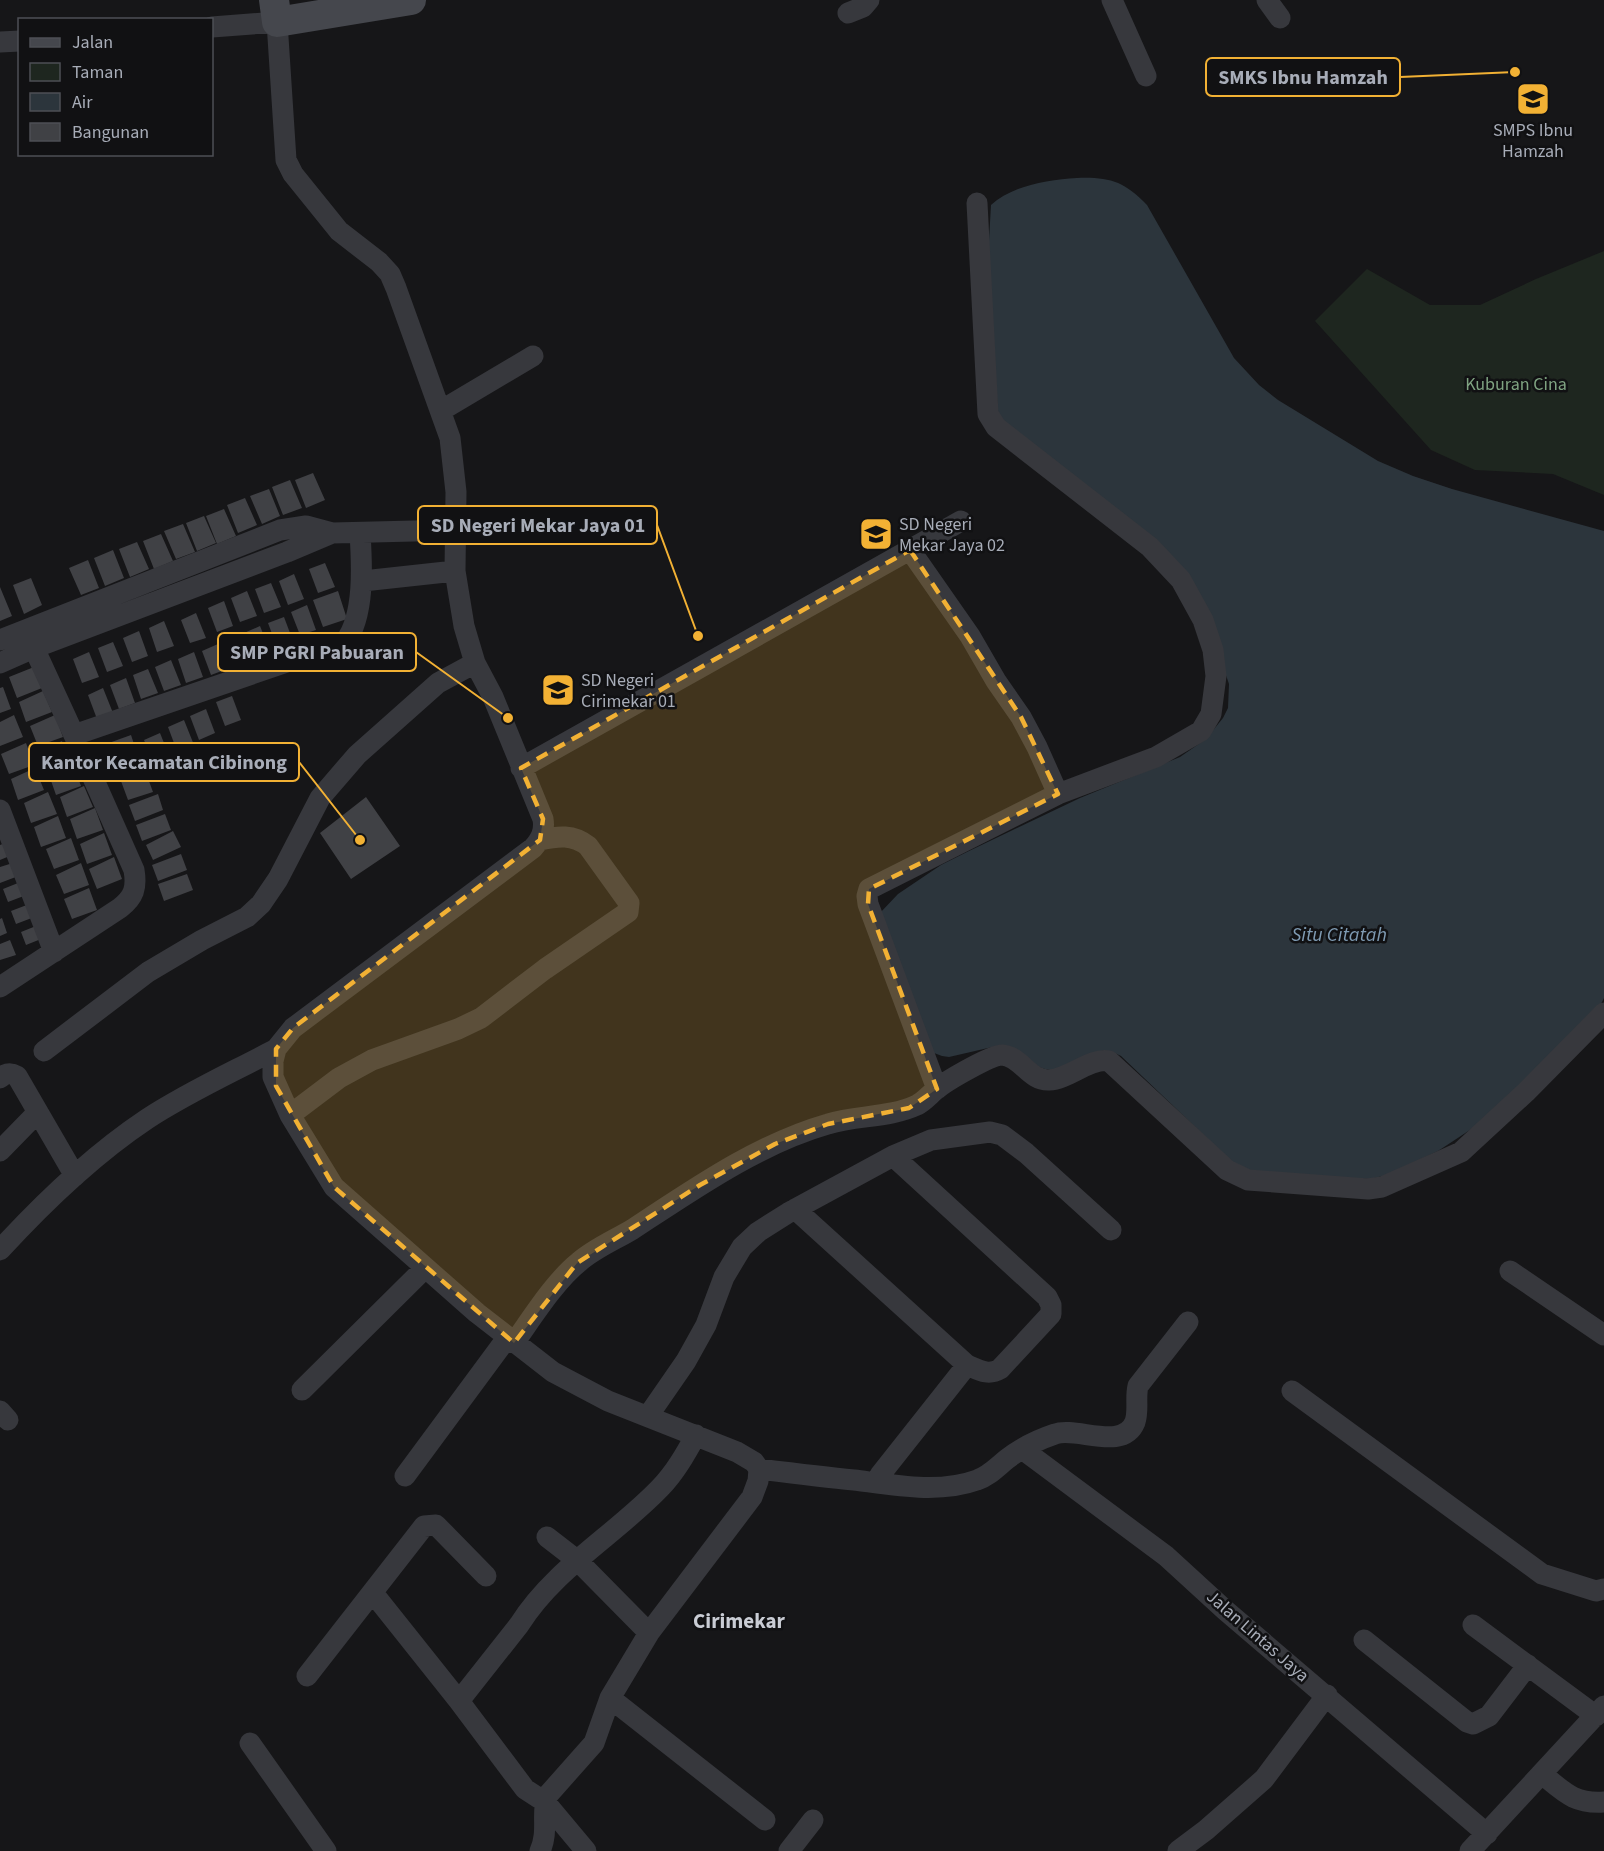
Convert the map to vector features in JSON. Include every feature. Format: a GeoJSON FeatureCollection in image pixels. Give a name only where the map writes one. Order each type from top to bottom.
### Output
{"type":"FeatureCollection","features":[{"type":"Feature","properties":{"kind":"street"},"geometry":{"type":"LineString","coordinates":[[213,27],[275,11],[411,0]]}},
{"type":"Feature","properties":{"kind":"street"},"geometry":{"type":"LineString","coordinates":[[848,14],[863,7],[869,0]]}},
{"type":"Feature","properties":{"kind":"street"},"geometry":{"type":"LineString","coordinates":[[1112,0],[1146,76]]}},
{"type":"Feature","properties":{"kind":"street"},"geometry":{"type":"LineString","coordinates":[[1267,0],[1280,18]]}},
{"type":"Feature","properties":{"kind":"street"},"geometry":{"type":"LineString","coordinates":[[0,1250],[75,1176],[114,1143],[160,1111],[276,1049],[293,1028],[533,848],[540,840],[544,827],[543,819],[493,697],[475,663],[464,626],[457,580],[456,492],[450,438],[442,410],[390,274],[366,250],[339,231],[293,174],[286,160],[275,11]]}},
{"type":"Feature","properties":{"kind":"street"},"geometry":{"type":"LineString","coordinates":[[0,42],[18,41]]}},
{"type":"Feature","properties":{"kind":"street"},"geometry":{"type":"LineString","coordinates":[[937,1089],[868,904],[867,896],[870,889],[1058,794],[1156,757],[1201,731],[1211,714],[1215,701],[1216,668],[1213,650],[1203,620],[1181,580],[1150,547],[996,427],[988,414],[977,203]]}},
{"type":"Feature","properties":{"kind":"street"},"geometry":{"type":"LineString","coordinates":[[442,410],[533,356]]}},
{"type":"Feature","properties":{"kind":"street"},"geometry":{"type":"LineString","coordinates":[[521,768],[962,521]]}},
{"type":"Feature","properties":{"kind":"street"},"geometry":{"type":"LineString","coordinates":[[0,640],[280,530],[306,526],[332,533],[455,530]]}},
{"type":"Feature","properties":{"kind":"street"},"geometry":{"type":"LineString","coordinates":[[0,663],[332,533]]}},
{"type":"Feature","properties":{"kind":"street"},"geometry":{"type":"LineString","coordinates":[[74,735],[345,642],[354,627],[363,581],[360,533]]}},
{"type":"Feature","properties":{"kind":"street"},"geometry":{"type":"LineString","coordinates":[[910,550],[970,636],[996,681],[1021,717],[1058,794]]}},
{"type":"Feature","properties":{"kind":"street"},"geometry":{"type":"LineString","coordinates":[[363,581],[457,580]]}},
{"type":"Feature","properties":{"kind":"street"},"geometry":{"type":"LineString","coordinates":[[0,987],[120,908],[131,899],[136,889],[134,870],[34,648]]}},
{"type":"Feature","properties":{"kind":"street"},"geometry":{"type":"LineString","coordinates":[[44,1051],[148,972],[247,916],[261,904],[278,879],[320,798],[357,755],[438,683],[475,663]]}},
{"type":"Feature","properties":{"kind":"street"},"geometry":{"type":"LineString","coordinates":[[0,810],[54,952]]}},
{"type":"Feature","properties":{"kind":"street"},"geometry":{"type":"LineString","coordinates":[[290,1115],[339,1078],[372,1060],[458,1029],[480,1018],[545,969],[628,912],[629,903],[588,846],[581,841],[566,837],[540,840]]}},
{"type":"Feature","properties":{"kind":"street"},"geometry":{"type":"LineString","coordinates":[[405,1476],[511,1340],[551,1293],[577,1263],[605,1243],[628,1232],[700,1185],[775,1144],[828,1124],[903,1110],[920,1104],[949,1080],[1001,1055],[1013,1059],[1034,1076],[1044,1080],[1065,1076],[1101,1059],[1115,1065],[1227,1170],[1248,1180],[1368,1189],[1382,1187],[1461,1152],[1526,1092],[1604,1013]]}},
{"type":"Feature","properties":{"kind":"street"},"geometry":{"type":"LineString","coordinates":[[276,1049],[273,1077],[290,1115],[334,1187],[425,1268],[553,1372],[581,1388],[736,1452],[754,1462],[759,1469],[756,1486],[746,1505],[649,1633],[610,1698],[594,1743],[555,1786],[545,1802],[546,1832],[540,1851]]}},
{"type":"Feature","properties":{"kind":"street"},"geometry":{"type":"LineString","coordinates":[[0,1078],[6,1073],[17,1076],[75,1176]]}},
{"type":"Feature","properties":{"kind":"street"},"geometry":{"type":"LineString","coordinates":[[0,1151],[38,1112]]}},
{"type":"Feature","properties":{"kind":"street"},"geometry":{"type":"LineString","coordinates":[[648,1416],[686,1361],[706,1325],[724,1277],[742,1247],[758,1232],[795,1209],[893,1156],[931,1140],[996,1133],[1013,1142],[1111,1230]]}},
{"type":"Feature","properties":{"kind":"street"},"geometry":{"type":"LineString","coordinates":[[795,1209],[967,1365],[986,1373],[994,1373],[1051,1314],[1051,1305],[1047,1297],[893,1156]]}},
{"type":"Feature","properties":{"kind":"street"},"geometry":{"type":"LineString","coordinates":[[302,1390],[425,1268]]}},
{"type":"Feature","properties":{"kind":"street"},"geometry":{"type":"LineString","coordinates":[[1510,1270],[1604,1335]]}},
{"type":"Feature","properties":{"kind":"street"},"geometry":{"type":"LineString","coordinates":[[759,1469],[904,1486],[940,1487],[977,1480],[1036,1440],[1061,1431],[1098,1438],[1112,1437],[1127,1432],[1135,1422],[1137,1408],[1135,1396],[1138,1386],[1188,1322]]}},
{"type":"Feature","properties":{"kind":"street"},"geometry":{"type":"LineString","coordinates":[[880,1475],[967,1365]]}},
{"type":"Feature","properties":{"kind":"street"},"geometry":{"type":"LineString","coordinates":[[1292,1391],[1542,1574],[1596,1591],[1604,1589]]}},
{"type":"Feature","properties":{"kind":"street"},"geometry":{"type":"LineString","coordinates":[[459,1701],[531,1608],[561,1576],[661,1487],[696,1435]]}},
{"type":"Feature","properties":{"kind":"street","name":"Jalan Lintas Jaya"},"geometry":{"type":"LineString","coordinates":[[1022,1449],[1166,1556],[1487,1834]]}},
{"type":"Feature","properties":{"kind":"street"},"geometry":{"type":"LineString","coordinates":[[307,1676],[419,1531],[428,1524],[436,1525],[486,1576]]}},
{"type":"Feature","properties":{"kind":"street"},"geometry":{"type":"LineString","coordinates":[[547,1537],[578,1562],[649,1633]]}},
{"type":"Feature","properties":{"kind":"street"},"geometry":{"type":"LineString","coordinates":[[373,1593],[525,1789],[545,1802],[586,1851]]}},
{"type":"Feature","properties":{"kind":"street"},"geometry":{"type":"LineString","coordinates":[[1470,1851],[1600,1711],[1528,1665],[1473,1625]]}},
{"type":"Feature","properties":{"kind":"street"},"geometry":{"type":"LineString","coordinates":[[1364,1640],[1467,1722],[1473,1724],[1489,1716],[1528,1665]]}},
{"type":"Feature","properties":{"kind":"street"},"geometry":{"type":"LineString","coordinates":[[1178,1851],[1214,1824],[1264,1779],[1327,1695]]}},
{"type":"Feature","properties":{"kind":"street"},"geometry":{"type":"LineString","coordinates":[[610,1698],[765,1820]]}},
{"type":"Feature","properties":{"kind":"street"},"geometry":{"type":"LineString","coordinates":[[250,1743],[326,1851]]}},
{"type":"Feature","properties":{"kind":"street"},"geometry":{"type":"LineString","coordinates":[[1542,1774],[1575,1800],[1604,1802]]}},
{"type":"Feature","properties":{"kind":"street"},"geometry":{"type":"LineString","coordinates":[[789,1851],[813,1820]]}},
{"type":"Feature","properties":{"kind":"highlighted area"},"geometry":{"type":"Polygon","coordinates":[[[910,550],[1021,717],[1058,794],[869,889],[868,904],[937,1089],[909,1108],[828,1124],[775,1144],[700,1185],[577,1263],[514,1343],[334,1187],[276,1086],[276,1049],[293,1028],[540,840],[543,819],[521,768],[910,550]]]}},
{"type":"Feature","properties":{"kind":"green space","name":"Kuburan Cina"},"geometry":{"type":"Polygon","coordinates":[[[1604,251],[1604,495],[1553,474],[1475,470],[1431,450],[1315,321],[1367,269],[1430,305],[1480,305],[1604,251]]]}},
{"type":"Feature","properties":{"kind":"water","name":"Situ Citatah"},"geometry":{"type":"Polygon","coordinates":[[[1098,178],[1115,182],[1131,191],[1147,205],[1234,358],[1259,385],[1278,400],[1378,461],[1413,476],[1604,531],[1604,998],[1600,1006],[1482,1122],[1438,1151],[1387,1175],[1370,1179],[1261,1174],[1234,1164],[1121,1056],[1111,1052],[1094,1052],[1072,1065],[1055,1070],[1040,1067],[1015,1050],[1001,1045],[949,1057],[934,1053],[880,913],[898,894],[941,865],[1080,798],[1180,757],[1206,739],[1228,708],[1229,684],[1203,608],[999,422],[987,276],[991,205],[1020,188],[1054,180],[1098,178]]]}},
{"type":"Feature","properties":{"kind":"building"},"geometry":{"type":"Polygon","coordinates":[[[313,473],[325,500],[306,508],[295,480],[313,473]]]}},
{"type":"Feature","properties":{"kind":"building"},"geometry":{"type":"Polygon","coordinates":[[[290,480],[302,508],[283,515],[272,487],[290,480]]]}},
{"type":"Feature","properties":{"kind":"building"},"geometry":{"type":"Polygon","coordinates":[[[269,489],[280,516],[262,524],[250,496],[269,489]]]}},
{"type":"Feature","properties":{"kind":"building"},"geometry":{"type":"Polygon","coordinates":[[[245,498],[257,525],[238,533],[227,505],[245,498]]]}},
{"type":"Feature","properties":{"kind":"building"},"geometry":{"type":"Polygon","coordinates":[[[224,509],[236,536],[217,544],[206,516],[224,509]]]}},
{"type":"Feature","properties":{"kind":"building"},"geometry":{"type":"Polygon","coordinates":[[[204,516],[216,543],[197,551],[186,523],[204,516]]]}},
{"type":"Feature","properties":{"kind":"building"},"geometry":{"type":"Polygon","coordinates":[[[183,524],[195,552],[176,559],[164,531],[183,524]]]}},
{"type":"Feature","properties":{"kind":"building"},"geometry":{"type":"Polygon","coordinates":[[[161,534],[173,561],[154,569],[143,541],[161,534]]]}},
{"type":"Feature","properties":{"kind":"building"},"geometry":{"type":"Polygon","coordinates":[[[137,542],[149,569],[130,577],[119,549],[137,542]]]}},
{"type":"Feature","properties":{"kind":"building"},"geometry":{"type":"Polygon","coordinates":[[[113,550],[124,578],[105,586],[94,558],[113,550]]]}},
{"type":"Feature","properties":{"kind":"building"},"geometry":{"type":"Polygon","coordinates":[[[88,560],[99,588],[81,595],[69,568],[88,560]]]}},
{"type":"Feature","properties":{"kind":"building"},"geometry":{"type":"Polygon","coordinates":[[[325,563],[335,587],[318,593],[309,569],[325,563]]]}},
{"type":"Feature","properties":{"kind":"building"},"geometry":{"type":"Polygon","coordinates":[[[294,574],[304,599],[288,605],[279,581],[294,574]]]}},
{"type":"Feature","properties":{"kind":"building"},"geometry":{"type":"Polygon","coordinates":[[[31,578],[42,605],[24,614],[13,585],[31,578]]]}},
{"type":"Feature","properties":{"kind":"building"},"geometry":{"type":"Polygon","coordinates":[[[271,583],[281,607],[264,613],[255,589],[271,583]]]}},
{"type":"Feature","properties":{"kind":"building"},"geometry":{"type":"Polygon","coordinates":[[[0,587],[12,616],[0,621],[0,587]]]}},
{"type":"Feature","properties":{"kind":"building"},"geometry":{"type":"Polygon","coordinates":[[[247,591],[257,616],[240,622],[231,598],[247,591]]]}},
{"type":"Feature","properties":{"kind":"building"},"geometry":{"type":"Polygon","coordinates":[[[338,591],[347,619],[323,627],[313,600],[338,591]]]}},
{"type":"Feature","properties":{"kind":"building"},"geometry":{"type":"Polygon","coordinates":[[[224,601],[233,626],[217,632],[208,608],[224,601]]]}},
{"type":"Feature","properties":{"kind":"building"},"geometry":{"type":"Polygon","coordinates":[[[307,605],[316,630],[300,635],[291,612],[307,605]]]}},
{"type":"Feature","properties":{"kind":"building"},"geometry":{"type":"Polygon","coordinates":[[[196,613],[206,638],[190,643],[181,620],[196,613]]]}},
{"type":"Feature","properties":{"kind":"building"},"geometry":{"type":"Polygon","coordinates":[[[284,617],[293,641],[277,647],[268,623],[284,617]]]}},
{"type":"Feature","properties":{"kind":"building"},"geometry":{"type":"Polygon","coordinates":[[[164,621],[174,646],[157,652],[149,628],[164,621]]]}},
{"type":"Feature","properties":{"kind":"building"},"geometry":{"type":"Polygon","coordinates":[[[260,626],[270,651],[253,657],[244,633],[260,626]]]}},
{"type":"Feature","properties":{"kind":"building"},"geometry":{"type":"Polygon","coordinates":[[[139,631],[148,656],[132,662],[123,638],[139,631]]]}},
{"type":"Feature","properties":{"kind":"building"},"geometry":{"type":"Polygon","coordinates":[[[113,642],[123,666],[107,672],[98,648],[113,642]]]}},
{"type":"Feature","properties":{"kind":"building"},"geometry":{"type":"Polygon","coordinates":[[[218,644],[227,669],[211,675],[202,651],[218,644]]]}},
{"type":"Feature","properties":{"kind":"building"},"geometry":{"type":"Polygon","coordinates":[[[89,652],[99,677],[82,683],[73,659],[89,652]]]}},
{"type":"Feature","properties":{"kind":"building"},"geometry":{"type":"Polygon","coordinates":[[[194,652],[203,677],[186,683],[178,659],[194,652]]]}},
{"type":"Feature","properties":{"kind":"building"},"geometry":{"type":"Polygon","coordinates":[[[171,660],[181,685],[164,691],[155,667],[171,660]]]}},
{"type":"Feature","properties":{"kind":"building"},"geometry":{"type":"Polygon","coordinates":[[[34,667],[42,688],[17,698],[9,677],[34,667]]]}},
{"type":"Feature","properties":{"kind":"building"},"geometry":{"type":"Polygon","coordinates":[[[148,669],[158,693],[141,699],[133,675],[148,669]]]}},
{"type":"Feature","properties":{"kind":"building"},"geometry":{"type":"Polygon","coordinates":[[[126,678],[135,703],[119,709],[110,685],[126,678]]]}},
{"type":"Feature","properties":{"kind":"building"},"geometry":{"type":"Polygon","coordinates":[[[3,687],[11,709],[0,713],[0,688],[3,687]]]}},
{"type":"Feature","properties":{"kind":"building"},"geometry":{"type":"Polygon","coordinates":[[[103,688],[113,713],[97,719],[88,695],[103,688]]]}},
{"type":"Feature","properties":{"kind":"building"},"geometry":{"type":"Polygon","coordinates":[[[43,691],[52,712],[26,722],[19,702],[43,691]]]}},
{"type":"Feature","properties":{"kind":"building"},"geometry":{"type":"Polygon","coordinates":[[[232,696],[241,720],[225,726],[216,702],[232,696]]]}},
{"type":"Feature","properties":{"kind":"building"},"geometry":{"type":"Polygon","coordinates":[[[206,709],[215,733],[199,740],[190,716],[206,709]]]}},
{"type":"Feature","properties":{"kind":"building"},"geometry":{"type":"Polygon","coordinates":[[[14,715],[23,737],[0,746],[0,722],[14,715]]]}},
{"type":"Feature","properties":{"kind":"building"},"geometry":{"type":"Polygon","coordinates":[[[55,715],[63,737],[38,746],[30,726],[55,715]]]}},
{"type":"Feature","properties":{"kind":"building"},"geometry":{"type":"Polygon","coordinates":[[[184,720],[194,745],[177,751],[168,727],[184,720]]]}},
{"type":"Feature","properties":{"kind":"building"},"geometry":{"type":"Polygon","coordinates":[[[160,733],[170,758],[153,763],[144,740],[160,733]]]}},
{"type":"Feature","properties":{"kind":"building"},"geometry":{"type":"Polygon","coordinates":[[[131,735],[140,762],[116,770],[106,744],[131,735]]]}},
{"type":"Feature","properties":{"kind":"building"},"geometry":{"type":"Polygon","coordinates":[[[62,741],[70,763],[45,772],[37,752],[62,741]]]}},
{"type":"Feature","properties":{"kind":"building"},"geometry":{"type":"Polygon","coordinates":[[[26,743],[34,765],[9,774],[1,754],[26,743]]]}},
{"type":"Feature","properties":{"kind":"building"},"geometry":{"type":"Polygon","coordinates":[[[73,764],[81,786],[56,795],[49,775],[73,764]]]}},
{"type":"Feature","properties":{"kind":"building"},"geometry":{"type":"Polygon","coordinates":[[[143,765],[153,792],[128,800],[118,773],[143,765]]]}},
{"type":"Feature","properties":{"kind":"building"},"geometry":{"type":"Polygon","coordinates":[[[35,768],[44,790],[18,800],[11,779],[35,768]]]}},
{"type":"Feature","properties":{"kind":"building"},"geometry":{"type":"Polygon","coordinates":[[[84,786],[93,807],[67,817],[60,797],[84,786]]]}},
{"type":"Feature","properties":{"kind":"building"},"geometry":{"type":"Polygon","coordinates":[[[48,792],[57,814],[31,823],[24,803],[48,792]]]}},
{"type":"Feature","properties":{"kind":"building"},"geometry":{"type":"Polygon","coordinates":[[[158,794],[163,810],[135,821],[129,805],[158,794]]]}},
{"type":"Feature","properties":{"kind":"building"},"geometry":{"type":"Polygon","coordinates":[[[366,797],[400,846],[351,879],[320,833],[366,797]]]}},
{"type":"Feature","properties":{"kind":"building"},"geometry":{"type":"Polygon","coordinates":[[[95,808],[103,830],[77,839],[70,819],[95,808]]]}},
{"type":"Feature","properties":{"kind":"building"},"geometry":{"type":"Polygon","coordinates":[[[165,814],[171,830],[142,841],[136,825],[165,814]]]}},
{"type":"Feature","properties":{"kind":"building"},"geometry":{"type":"Polygon","coordinates":[[[58,816],[66,838],[41,847],[34,827],[58,816]]]}},
{"type":"Feature","properties":{"kind":"building"},"geometry":{"type":"Polygon","coordinates":[[[173,831],[181,847],[153,860],[146,845],[173,831]]]}},
{"type":"Feature","properties":{"kind":"building"},"geometry":{"type":"Polygon","coordinates":[[[104,833],[112,855],[87,864],[80,844],[104,833]]]}},
{"type":"Feature","properties":{"kind":"building"},"geometry":{"type":"Polygon","coordinates":[[[71,838],[79,860],[54,869],[46,849],[71,838]]]}},
{"type":"Feature","properties":{"kind":"building"},"geometry":{"type":"Polygon","coordinates":[[[7,842],[12,855],[0,860],[0,845],[7,842]]]}},
{"type":"Feature","properties":{"kind":"building"},"geometry":{"type":"Polygon","coordinates":[[[181,854],[187,870],[158,881],[152,865],[181,854]]]}},
{"type":"Feature","properties":{"kind":"building"},"geometry":{"type":"Polygon","coordinates":[[[114,857],[122,879],[97,889],[89,869],[114,857]]]}},
{"type":"Feature","properties":{"kind":"building"},"geometry":{"type":"Polygon","coordinates":[[[16,862],[21,875],[0,883],[0,867],[16,862]]]}},
{"type":"Feature","properties":{"kind":"building"},"geometry":{"type":"Polygon","coordinates":[[[81,863],[89,885],[64,894],[56,875],[81,863]]]}},
{"type":"Feature","properties":{"kind":"building"},"geometry":{"type":"Polygon","coordinates":[[[187,874],[193,890],[164,901],[158,884],[187,874]]]}},
{"type":"Feature","properties":{"kind":"building"},"geometry":{"type":"Polygon","coordinates":[[[23,881],[29,894],[8,902],[3,889],[23,881]]]}},
{"type":"Feature","properties":{"kind":"building"},"geometry":{"type":"Polygon","coordinates":[[[89,888],[97,910],[72,919],[64,899],[89,888]]]}},
{"type":"Feature","properties":{"kind":"building"},"geometry":{"type":"Polygon","coordinates":[[[32,903],[37,916],[16,924],[11,911],[32,903]]]}},
{"type":"Feature","properties":{"kind":"building"},"geometry":{"type":"Polygon","coordinates":[[[2,918],[7,933],[0,936],[0,919],[2,918]]]}},
{"type":"Feature","properties":{"kind":"building"},"geometry":{"type":"Polygon","coordinates":[[[41,924],[46,937],[26,945],[21,932],[41,924]]]}},
{"type":"Feature","properties":{"kind":"building"},"geometry":{"type":"Polygon","coordinates":[[[10,940],[16,955],[0,960],[0,944],[10,940]]]}},
{"type":"Feature","properties":{"kind":"place","name":"SMKS Ibnu Hamzah"},"geometry":{"type":"Point","coordinates":[1515,72]}},
{"type":"Feature","properties":{"kind":"place","name":"SMPS Ibnu Hamzah"},"geometry":{"type":"Point","coordinates":[1533,99]}},
{"type":"Feature","properties":{"kind":"place","name":"SD Negeri Mekar Jaya 02"},"geometry":{"type":"Point","coordinates":[876,534]}},
{"type":"Feature","properties":{"kind":"place","name":"SD Negeri Mekar Jaya 01"},"geometry":{"type":"Point","coordinates":[698,636]}},
{"type":"Feature","properties":{"kind":"place","name":"SD Negeri Cirimekar 01"},"geometry":{"type":"Point","coordinates":[558,690]}},
{"type":"Feature","properties":{"kind":"place","name":"SMP PGRI Pabuaran"},"geometry":{"type":"Point","coordinates":[508,718]}},
{"type":"Feature","properties":{"kind":"place","name":"Kantor Kecamatan Cibinong"},"geometry":{"type":"Point","coordinates":[360,840]}},
{"type":"Feature","properties":{"kind":"district","name":"Cirimekar"},"geometry":{"type":"Point","coordinates":[739,1621]}}]}
